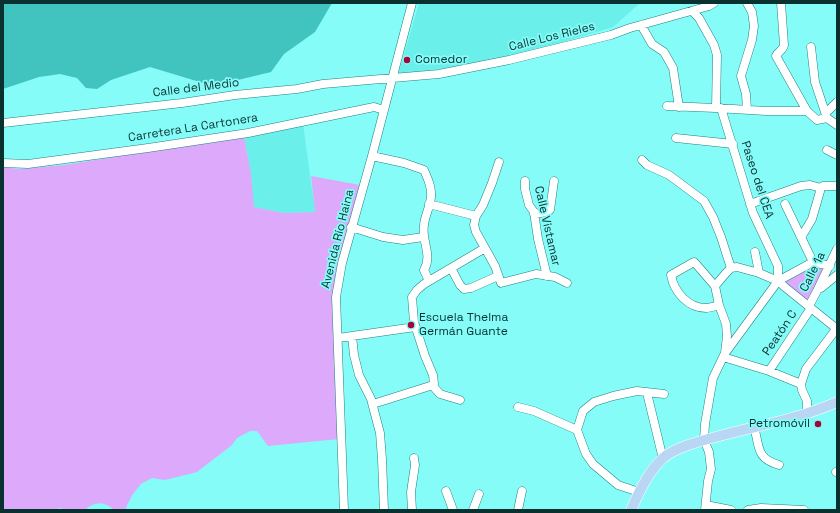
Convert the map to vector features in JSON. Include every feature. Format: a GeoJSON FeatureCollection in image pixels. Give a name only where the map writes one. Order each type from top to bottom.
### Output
{"type":"FeatureCollection","features":[{"type":"Feature","properties":{"kind":"main road"},"geometry":{"type":"LineString","coordinates":[[631,510],[649,475],[663,459],[672,452],[704,440],[808,412],[837,402]]}},
{"type":"Feature","properties":{"kind":"street","name":"Avenida Río Haina"},"geometry":{"type":"LineString","coordinates":[[344,510],[336,297],[342,263],[351,227],[372,156],[412,3]]}},
{"type":"Feature","properties":{"kind":"street"},"geometry":{"type":"LineString","coordinates":[[747,3],[752,12],[754,26],[752,40],[741,76],[746,94],[747,110]]}},
{"type":"Feature","properties":{"kind":"street"},"geometry":{"type":"LineString","coordinates":[[781,3],[784,48],[777,53],[776,56],[807,111],[817,120],[826,115],[837,102]]}},
{"type":"Feature","properties":{"kind":"street","name":"Calle Los Rieles"},"geometry":{"type":"LineString","coordinates":[[393,78],[439,74],[509,60],[611,35],[641,24],[692,11],[709,4]]}},
{"type":"Feature","properties":{"kind":"street","name":"Paseo del CEA"},"geometry":{"type":"LineString","coordinates":[[692,11],[699,18],[716,49],[718,108],[733,144],[750,204],[778,266],[778,281]]}},
{"type":"Feature","properties":{"kind":"street"},"geometry":{"type":"LineString","coordinates":[[641,24],[652,44],[664,52],[673,68],[678,107]]}},
{"type":"Feature","properties":{"kind":"street"},"geometry":{"type":"LineString","coordinates":[[810,46],[815,82],[826,115],[837,125]]}},
{"type":"Feature","properties":{"kind":"street","name":"Calle del Medio"},"geometry":{"type":"LineString","coordinates":[[3,123],[297,89],[323,84],[393,78]]}},
{"type":"Feature","properties":{"kind":"street"},"geometry":{"type":"LineString","coordinates":[[667,106],[766,112],[807,111]]}},
{"type":"Feature","properties":{"kind":"street","name":"Carretera La Cartonera"},"geometry":{"type":"LineString","coordinates":[[3,162],[28,164],[94,156],[248,133],[374,107],[384,110]]}},
{"type":"Feature","properties":{"kind":"street"},"geometry":{"type":"LineString","coordinates":[[676,138],[733,144]]}},
{"type":"Feature","properties":{"kind":"street"},"geometry":{"type":"LineString","coordinates":[[827,150],[837,155]]}},
{"type":"Feature","properties":{"kind":"street"},"geometry":{"type":"LineString","coordinates":[[372,156],[404,163],[424,170],[429,182],[431,197],[424,224],[423,237],[428,254],[427,264],[424,270],[429,281]]}},
{"type":"Feature","properties":{"kind":"street"},"geometry":{"type":"LineString","coordinates":[[642,160],[647,165],[669,175],[704,201],[713,217],[731,268]]}},
{"type":"Feature","properties":{"kind":"street"},"geometry":{"type":"LineString","coordinates":[[499,162],[488,193],[476,216],[474,225],[500,279]]}},
{"type":"Feature","properties":{"kind":"street"},"geometry":{"type":"LineString","coordinates":[[534,214],[547,212],[550,210],[554,180]]}},
{"type":"Feature","properties":{"kind":"street","name":"Calle Vistamar"},"geometry":{"type":"LineString","coordinates":[[525,181],[525,190],[534,214],[538,239],[547,276]]}},
{"type":"Feature","properties":{"kind":"street"},"geometry":{"type":"LineString","coordinates":[[750,204],[801,186],[810,185],[821,188],[823,186],[837,186]]}},
{"type":"Feature","properties":{"kind":"street"},"geometry":{"type":"LineString","coordinates":[[802,236],[812,220],[821,188]]}},
{"type":"Feature","properties":{"kind":"street"},"geometry":{"type":"LineString","coordinates":[[429,204],[476,216]]}},
{"type":"Feature","properties":{"kind":"street"},"geometry":{"type":"LineString","coordinates":[[785,204],[802,236],[813,262]]}},
{"type":"Feature","properties":{"kind":"street"},"geometry":{"type":"LineString","coordinates":[[351,227],[383,237],[403,240],[423,237]]}},
{"type":"Feature","properties":{"kind":"street"},"geometry":{"type":"LineString","coordinates":[[372,404],[434,384],[434,375],[425,356],[415,327],[412,297],[417,290],[429,281],[485,248]]}},
{"type":"Feature","properties":{"kind":"street","name":"Calle 1a"},"geometry":{"type":"LineString","coordinates":[[810,307],[837,249]]}},
{"type":"Feature","properties":{"kind":"street"},"geometry":{"type":"LineString","coordinates":[[755,252],[760,273]]}},
{"type":"Feature","properties":{"kind":"street"},"geometry":{"type":"LineString","coordinates":[[719,305],[706,308],[685,300],[679,295],[672,282],[671,275],[694,262],[715,286],[719,305],[726,324],[727,336],[724,355]]}},
{"type":"Feature","properties":{"kind":"street"},"geometry":{"type":"LineString","coordinates":[[731,510],[706,507],[708,481],[711,469],[709,452],[704,440],[708,404],[713,378],[724,355],[778,281],[813,262],[830,266]]}},
{"type":"Feature","properties":{"kind":"street"},"geometry":{"type":"LineString","coordinates":[[715,286],[731,268],[737,267],[760,273],[778,281],[837,329],[806,369],[801,384],[807,401],[808,412]]}},
{"type":"Feature","properties":{"kind":"street"},"geometry":{"type":"LineString","coordinates":[[452,268],[460,285],[464,289],[500,279],[536,274],[555,277],[567,283]]}},
{"type":"Feature","properties":{"kind":"street"},"geometry":{"type":"LineString","coordinates":[[818,292],[837,276]]}},
{"type":"Feature","properties":{"kind":"street","name":"Peatón C"},"geometry":{"type":"LineString","coordinates":[[769,371],[810,307]]}},
{"type":"Feature","properties":{"kind":"street"},"geometry":{"type":"LineString","coordinates":[[338,338],[415,327]]}},
{"type":"Feature","properties":{"kind":"street"},"geometry":{"type":"LineString","coordinates":[[352,336],[354,355],[359,375],[372,404],[380,433],[384,510]]}},
{"type":"Feature","properties":{"kind":"street"},"geometry":{"type":"LineString","coordinates":[[724,355],[801,384]]}},
{"type":"Feature","properties":{"kind":"street"},"geometry":{"type":"LineString","coordinates":[[431,386],[440,394],[460,400]]}},
{"type":"Feature","properties":{"kind":"street"},"geometry":{"type":"LineString","coordinates":[[639,492],[618,485],[593,464],[586,454],[577,430],[583,411],[594,402],[637,391],[664,394]]}},
{"type":"Feature","properties":{"kind":"street"},"geometry":{"type":"LineString","coordinates":[[648,393],[663,459]]}},
{"type":"Feature","properties":{"kind":"street"},"geometry":{"type":"LineString","coordinates":[[518,407],[534,411],[577,430]]}},
{"type":"Feature","properties":{"kind":"street"},"geometry":{"type":"LineString","coordinates":[[754,427],[759,451],[762,456],[770,462],[779,465]]}},
{"type":"Feature","properties":{"kind":"street"},"geometry":{"type":"LineString","coordinates":[[412,510],[415,465],[414,458]]}},
{"type":"Feature","properties":{"kind":"street"},"geometry":{"type":"LineString","coordinates":[[446,491],[453,510]]}},
{"type":"Feature","properties":{"kind":"street"},"geometry":{"type":"LineString","coordinates":[[518,510],[522,492]]}},
{"type":"Feature","properties":{"kind":"street"},"geometry":{"type":"LineString","coordinates":[[473,510],[479,494]]}},
{"type":"Feature","properties":{"kind":"street"},"geometry":{"type":"LineString","coordinates":[[748,510],[804,510]]}},
{"type":"Feature","properties":{"kind":"shaded area"},"geometry":{"type":"Polygon","coordinates":[[[3,3],[332,3],[315,32],[284,54],[271,72],[213,86],[150,67],[111,80],[97,89],[86,88],[77,78],[60,74],[39,77],[3,89],[3,3]]]}},
{"type":"Feature","properties":{"kind":"shaded area"},"geometry":{"type":"Polygon","coordinates":[[[419,3],[640,3],[613,27],[506,59],[398,75],[419,3]]]}},
{"type":"Feature","properties":{"kind":"shaded area"},"geometry":{"type":"Polygon","coordinates":[[[303,124],[315,212],[284,213],[253,207],[251,173],[244,136],[303,124]]]}},
{"type":"Feature","properties":{"kind":"shaded area"},"geometry":{"type":"Polygon","coordinates":[[[244,136],[251,173],[254,207],[284,213],[315,212],[311,176],[360,185],[339,262],[339,439],[268,446],[257,431],[250,431],[237,438],[232,445],[197,472],[165,480],[152,478],[141,484],[133,494],[126,510],[114,510],[107,505],[100,503],[92,505],[85,510],[67,510],[59,508],[55,510],[3,510],[3,167],[20,169],[64,165],[244,136]]]}},
{"type":"Feature","properties":{"kind":"shaded area"},"geometry":{"type":"Polygon","coordinates":[[[813,266],[826,268],[808,302],[783,282],[813,266]]]}},
{"type":"Feature","properties":{"kind":"place","name":"Comedor"},"geometry":{"type":"Point","coordinates":[407,60]}},
{"type":"Feature","properties":{"kind":"place","name":"Escuela Thelma Germán Guante"},"geometry":{"type":"Point","coordinates":[411,325]}},
{"type":"Feature","properties":{"kind":"place","name":"Petromóvil"},"geometry":{"type":"Point","coordinates":[818,424]}}]}
